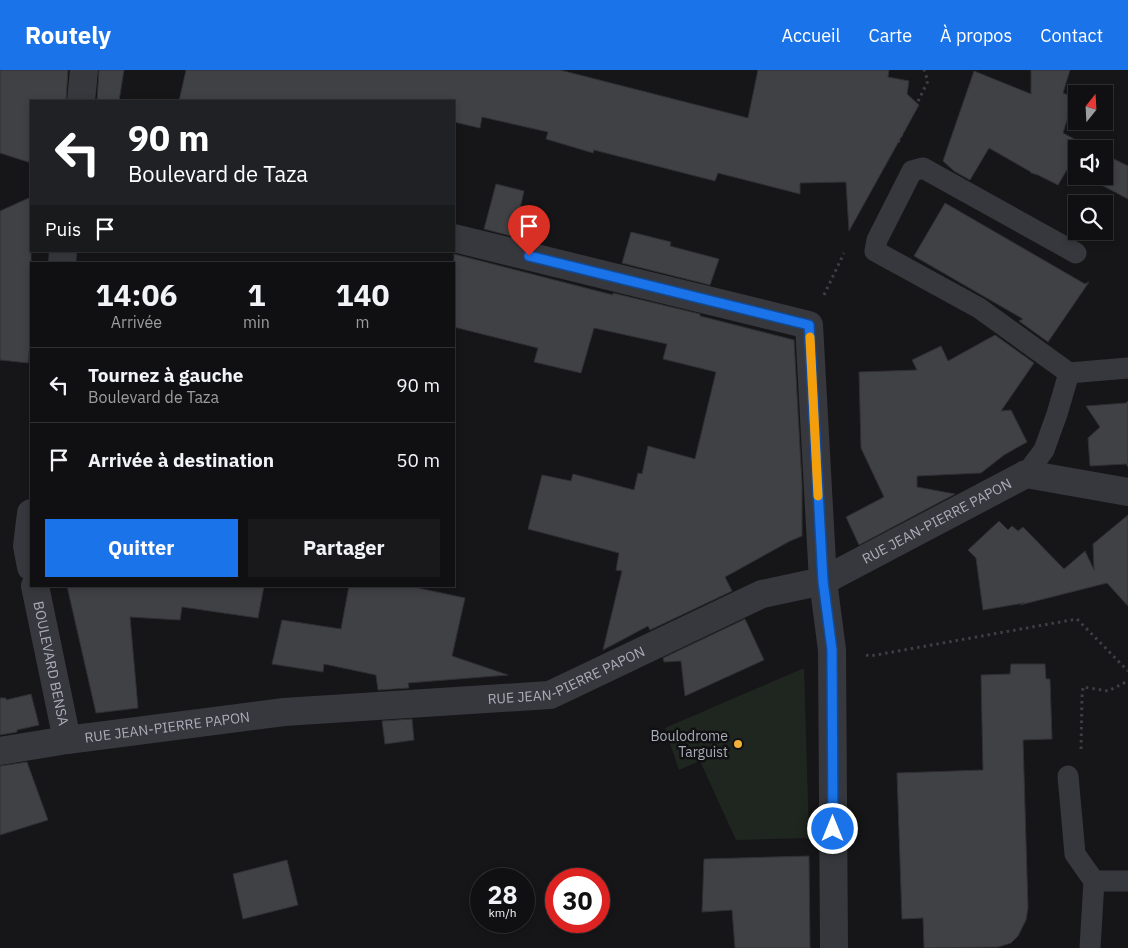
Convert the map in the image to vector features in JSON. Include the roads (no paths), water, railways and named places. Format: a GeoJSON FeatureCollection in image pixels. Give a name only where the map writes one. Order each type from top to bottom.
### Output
{"type":"FeatureCollection","features":[{"type":"Feature","properties":{"kind":"street"},"geometry":{"type":"LineString","coordinates":[[81,100],[84,70]]}},
{"type":"Feature","properties":{"kind":"street"},"geometry":{"type":"LineString","coordinates":[[455,238],[809,325],[823,581],[832,650],[834,948]]}},
{"type":"Feature","properties":{"kind":"street"},"geometry":{"type":"LineString","coordinates":[[1026,474],[1128,492]]}},
{"type":"Feature","properties":{"kind":"street","name":"RUE JEAN-PIERRE PAPON"},"geometry":{"type":"LineString","coordinates":[[0,752],[67,740],[284,712],[550,695],[762,594],[823,581],[1026,474]]}},
{"type":"Feature","properties":{"kind":"street"},"geometry":{"type":"LineString","coordinates":[[30,521],[27,546],[30,561]]}},
{"type":"Feature","properties":{"kind":"street","name":"BOULEVARD BENSA"},"geometry":{"type":"LineString","coordinates":[[35,587],[67,740]]}},
{"type":"Feature","properties":{"kind":"lane"},"geometry":{"type":"LineString","coordinates":[[1076,253],[923,168],[912,172],[877,240],[876,251],[979,308],[1069,373],[1128,368]]}},
{"type":"Feature","properties":{"kind":"lane"},"geometry":{"type":"LineString","coordinates":[[1026,474],[1044,450],[1069,373]]}},
{"type":"Feature","properties":{"kind":"lane"},"geometry":{"type":"LineString","coordinates":[[1068,776],[1075,854],[1094,882],[1090,948]]}},
{"type":"Feature","properties":{"kind":"lane"},"geometry":{"type":"LineString","coordinates":[[1094,882],[1128,881]]}},
{"type":"Feature","properties":{"kind":"place","name":"Boulodrome Targuist"},"geometry":{"type":"Point","coordinates":[738,744]}}]}
